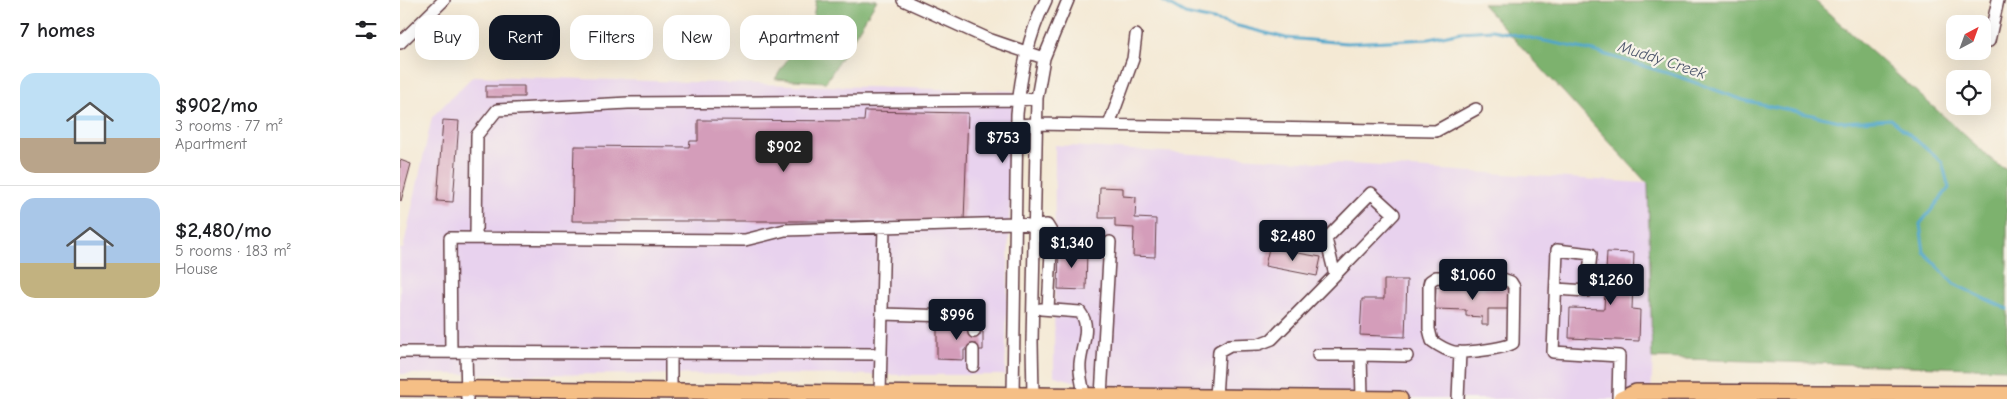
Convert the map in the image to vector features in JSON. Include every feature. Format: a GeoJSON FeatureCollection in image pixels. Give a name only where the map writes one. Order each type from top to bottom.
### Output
{"type":"FeatureCollection","features":[{"type":"Feature","properties":{"kind":"main road"},"geometry":{"type":"LineString","coordinates":[[400,388],[467,394],[856,396],[880,393],[946,396],[1033,395],[1054,397],[1084,395],[1400,399]]}},
{"type":"Feature","properties":{"kind":"main road"},"geometry":{"type":"LineString","coordinates":[[1619,399],[1636,392],[1962,396],[2007,394]]}},
{"type":"Feature","properties":{"kind":"street"},"geometry":{"type":"LineString","coordinates":[[400,43],[444,0]]}},
{"type":"Feature","properties":{"kind":"street"},"geometry":{"type":"LineString","coordinates":[[903,0],[991,40],[1044,58]]}},
{"type":"Feature","properties":{"kind":"street"},"geometry":{"type":"LineString","coordinates":[[1009,396],[1018,100],[1026,52],[1046,0]]}},
{"type":"Feature","properties":{"kind":"street"},"geometry":{"type":"LineString","coordinates":[[1033,395],[1035,124],[1037,98],[1044,58],[1068,0]]}},
{"type":"Feature","properties":{"kind":"street"},"geometry":{"type":"LineString","coordinates":[[1991,32],[1998,0]]}},
{"type":"Feature","properties":{"kind":"street"},"geometry":{"type":"LineString","coordinates":[[1109,125],[1133,59],[1136,35]]}},
{"type":"Feature","properties":{"kind":"street"},"geometry":{"type":"LineString","coordinates":[[476,238],[477,136],[497,110],[628,103],[1018,100],[1037,98]]}},
{"type":"Feature","properties":{"kind":"street"},"geometry":{"type":"LineString","coordinates":[[1016,125],[1436,131],[1476,109]]}},
{"type":"Feature","properties":{"kind":"street"},"geometry":{"type":"LineString","coordinates":[[1216,397],[1219,351],[1230,345],[1259,344],[1272,339],[1335,275],[1394,214],[1371,193],[1326,239],[1335,275]]}},
{"type":"Feature","properties":{"kind":"street"},"geometry":{"type":"LineString","coordinates":[[451,352],[450,238],[745,240],[785,230],[1015,223],[1034,226],[1047,225],[1052,233],[1048,309]]}},
{"type":"Feature","properties":{"kind":"street"},"geometry":{"type":"LineString","coordinates":[[880,393],[884,227]]}},
{"type":"Feature","properties":{"kind":"street"},"geometry":{"type":"LineString","coordinates":[[1102,396],[1110,242]]}},
{"type":"Feature","properties":{"kind":"street"},"geometry":{"type":"LineString","coordinates":[[1556,289],[1588,291],[1591,254],[1557,250],[1553,352],[1619,356],[1619,399]]}},
{"type":"Feature","properties":{"kind":"street"},"geometry":{"type":"LineString","coordinates":[[1436,277],[1500,278],[1511,282],[1514,287],[1513,343],[1501,349],[1460,352],[1446,349],[1432,341],[1429,329],[1430,281],[1436,277]]}},
{"type":"Feature","properties":{"kind":"street"},"geometry":{"type":"LineString","coordinates":[[1034,308],[1080,312],[1084,316],[1086,332],[1079,366],[1084,395]]}},
{"type":"Feature","properties":{"kind":"street"},"geometry":{"type":"LineString","coordinates":[[882,314],[952,316]]}},
{"type":"Feature","properties":{"kind":"street"},"geometry":{"type":"LineString","coordinates":[[974,316],[974,332]]}},
{"type":"Feature","properties":{"kind":"street"},"geometry":{"type":"LineString","coordinates":[[973,366],[974,350]]}},
{"type":"Feature","properties":{"kind":"street"},"geometry":{"type":"LineString","coordinates":[[400,352],[881,354]]}},
{"type":"Feature","properties":{"kind":"street"},"geometry":{"type":"LineString","coordinates":[[466,352],[467,394]]}},
{"type":"Feature","properties":{"kind":"street"},"geometry":{"type":"LineString","coordinates":[[1458,399],[1460,352]]}},
{"type":"Feature","properties":{"kind":"street"},"geometry":{"type":"LineString","coordinates":[[667,394],[671,353]]}},
{"type":"Feature","properties":{"kind":"street"},"geometry":{"type":"LineString","coordinates":[[1318,355],[1407,356]]}},
{"type":"Feature","properties":{"kind":"street"},"geometry":{"type":"LineString","coordinates":[[1362,355],[1362,398]]}},
{"type":"Feature","properties":{"kind":"shaded area"},"geometry":{"type":"Polygon","coordinates":[[[473,76],[1013,91],[1005,375],[400,374],[400,249],[403,249],[432,117],[473,76]]]}},
{"type":"Feature","properties":{"kind":"shaded area"},"geometry":{"type":"Polygon","coordinates":[[[1055,145],[1660,184],[1651,399],[1144,399],[1054,376],[1055,145]]]}},
{"type":"Feature","properties":{"kind":"green space"},"geometry":{"type":"Polygon","coordinates":[[[816,0],[877,0],[857,32],[857,15],[814,15],[816,0]]]}},
{"type":"Feature","properties":{"kind":"green space"},"geometry":{"type":"Polygon","coordinates":[[[1644,0],[1814,0],[1998,165],[2007,170],[2007,369],[1652,358],[1648,184],[1482,4],[1642,2],[1644,0]]]}},
{"type":"Feature","properties":{"kind":"green space"},"geometry":{"type":"Polygon","coordinates":[[[787,60],[840,60],[826,82],[775,79],[787,60]]]}},
{"type":"Feature","properties":{"kind":"building"},"geometry":{"type":"Polygon","coordinates":[[[486,86],[524,86],[524,97],[486,97],[486,86]]]}},
{"type":"Feature","properties":{"kind":"building"},"geometry":{"type":"Polygon","coordinates":[[[865,111],[968,113],[964,221],[572,221],[574,146],[689,147],[690,141],[698,141],[698,120],[864,121],[865,111]]]}},
{"type":"Feature","properties":{"kind":"building"},"geometry":{"type":"Polygon","coordinates":[[[443,120],[459,121],[453,202],[437,201],[443,120]]]}},
{"type":"Feature","properties":{"kind":"building"},"geometry":{"type":"Polygon","coordinates":[[[400,160],[411,164],[401,201],[400,200],[400,160]]]}},
{"type":"Feature","properties":{"kind":"building"},"geometry":{"type":"Polygon","coordinates":[[[1100,187],[1123,188],[1123,196],[1136,197],[1135,218],[1156,219],[1155,257],[1133,256],[1134,228],[1115,227],[1115,218],[1099,218],[1100,187]]]}},
{"type":"Feature","properties":{"kind":"building"},"geometry":{"type":"Polygon","coordinates":[[[1059,248],[1087,249],[1086,290],[1058,289],[1059,248]]]}},
{"type":"Feature","properties":{"kind":"building"},"geometry":{"type":"Polygon","coordinates":[[[1269,248],[1321,257],[1317,276],[1265,266],[1269,248]]]}},
{"type":"Feature","properties":{"kind":"building"},"geometry":{"type":"Polygon","coordinates":[[[1607,252],[1634,253],[1632,309],[1640,310],[1639,341],[1569,338],[1570,308],[1604,309],[1607,252]]]}},
{"type":"Feature","properties":{"kind":"building"},"geometry":{"type":"Polygon","coordinates":[[[1384,280],[1407,280],[1405,337],[1360,335],[1362,299],[1384,299],[1384,280]]]}},
{"type":"Feature","properties":{"kind":"building"},"geometry":{"type":"Polygon","coordinates":[[[1436,287],[1510,289],[1509,309],[1488,309],[1488,325],[1482,325],[1482,317],[1466,316],[1466,310],[1435,309],[1436,287]]]}},
{"type":"Feature","properties":{"kind":"building"},"geometry":{"type":"Polygon","coordinates":[[[937,322],[968,323],[968,332],[983,332],[983,350],[964,350],[964,360],[937,359],[937,322]]]}},
{"type":"Feature","properties":{"kind":"waterway","name":"Muddy Creek"},"geometry":{"type":"LineString","coordinates":[[1161,0],[1185,14],[1286,38],[1347,43],[1429,39],[1461,32],[1492,30],[1593,51],[1677,76],[1743,100],[1844,122],[1891,119],[1942,162],[1949,188],[1920,224],[1924,252],[1954,284],[2007,309]]}}]}
